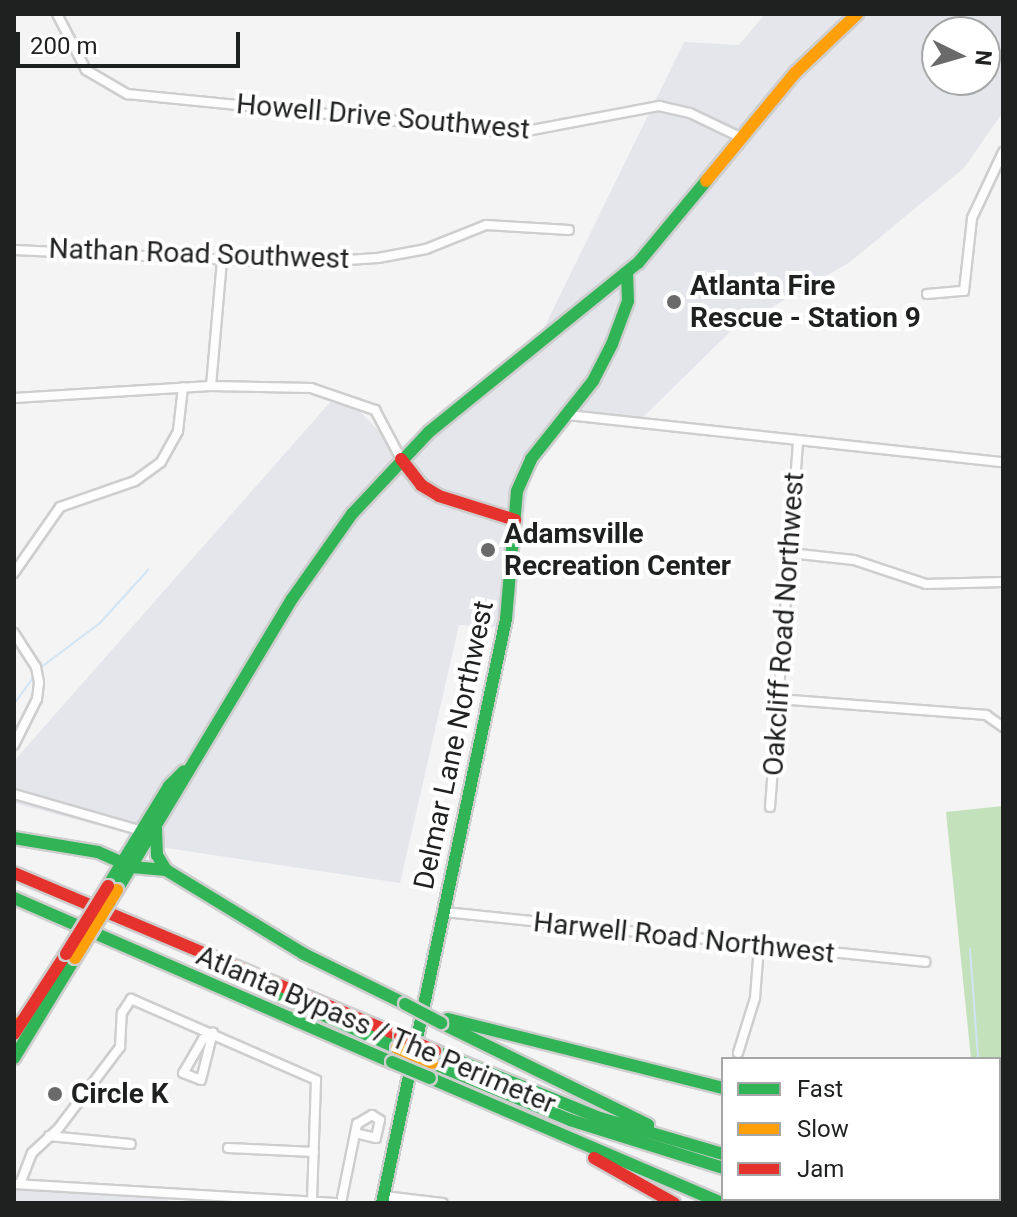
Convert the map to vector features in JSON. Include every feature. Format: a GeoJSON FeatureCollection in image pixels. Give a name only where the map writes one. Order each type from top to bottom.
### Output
{"type":"FeatureCollection","features":[{"type":"Feature","properties":{"kind":"main road"},"geometry":{"type":"LineString","coordinates":[[14,1058],[70,956],[128,864],[156,828],[189,766],[310,571],[401,459],[458,407],[627,274],[795,73],[847,19],[857,14]]}},
{"type":"Feature","properties":{"kind":"main road","name":"Delmar Lane Northwest"},"geometry":{"type":"LineString","coordinates":[[383,1200],[506,619],[523,471],[567,415],[612,344],[628,301],[627,274]]}},
{"type":"Feature","properties":{"kind":"main road"},"geometry":{"type":"LineString","coordinates":[[401,459],[421,485],[439,496],[515,520]]}},
{"type":"Feature","properties":{"kind":"main road"},"geometry":{"type":"LineString","coordinates":[[128,864],[142,831],[169,786],[189,766]]}},
{"type":"Feature","properties":{"kind":"main road"},"geometry":{"type":"LineString","coordinates":[[156,828],[157,855],[166,870]]}},
{"type":"Feature","properties":{"kind":"main road"},"geometry":{"type":"LineString","coordinates":[[14,838],[98,852],[128,864],[166,870],[304,954],[703,1149]]}},
{"type":"Feature","properties":{"kind":"main road","name":"Atlanta Bypass / The Perimeter"},"geometry":{"type":"LineString","coordinates":[[14,873],[434,1057],[600,1118],[721,1154]]}},
{"type":"Feature","properties":{"kind":"main road","name":"Atlanta Bypass / The Perimeter"},"geometry":{"type":"LineString","coordinates":[[14,898],[545,1130],[721,1203]]}},
{"type":"Feature","properties":{"kind":"main road"},"geometry":{"type":"LineString","coordinates":[[14,909],[55,917]]}},
{"type":"Feature","properties":{"kind":"main road"},"geometry":{"type":"LineString","coordinates":[[14,1034],[18,1024],[70,956]]}},
{"type":"Feature","properties":{"kind":"main road"},"geometry":{"type":"LineString","coordinates":[[441,1020],[721,1088]]}},
{"type":"Feature","properties":{"kind":"main road"},"geometry":{"type":"LineString","coordinates":[[434,1057],[570,1120],[721,1167]]}},
{"type":"Feature","properties":{"kind":"main road"},"geometry":{"type":"LineString","coordinates":[[545,1130],[674,1203]]}},
{"type":"Feature","properties":{"kind":"street","name":"Howell Drive Southwest"},"geometry":{"type":"LineString","coordinates":[[57,14],[86,70],[127,94],[516,133],[659,106],[690,113],[742,138]]}},
{"type":"Feature","properties":{"kind":"street"},"geometry":{"type":"LineString","coordinates":[[927,294],[964,291],[972,218],[1003,152]]}},
{"type":"Feature","properties":{"kind":"street"},"geometry":{"type":"LineString","coordinates":[[990,178],[1003,180]]}},
{"type":"Feature","properties":{"kind":"street","name":"Nathan Road Southwest"},"geometry":{"type":"LineString","coordinates":[[14,250],[301,263],[378,258],[426,249],[486,225],[569,230]]}},
{"type":"Feature","properties":{"kind":"street"},"geometry":{"type":"LineString","coordinates":[[211,386],[222,259]]}},
{"type":"Feature","properties":{"kind":"street"},"geometry":{"type":"LineString","coordinates":[[14,398],[268,384],[339,395],[375,410],[401,459]]}},
{"type":"Feature","properties":{"kind":"street"},"geometry":{"type":"LineString","coordinates":[[14,573],[60,507],[135,481],[161,462],[178,431],[183,387]]}},
{"type":"Feature","properties":{"kind":"street"},"geometry":{"type":"LineString","coordinates":[[567,415],[1003,462]]}},
{"type":"Feature","properties":{"kind":"street","name":"Oakcliff Road Northwest"},"geometry":{"type":"LineString","coordinates":[[770,807],[798,442]]}},
{"type":"Feature","properties":{"kind":"street"},"geometry":{"type":"LineString","coordinates":[[790,553],[854,560],[926,584],[1003,582]]}},
{"type":"Feature","properties":{"kind":"street"},"geometry":{"type":"LineString","coordinates":[[14,633],[36,667],[39,683],[37,699],[14,745]]}},
{"type":"Feature","properties":{"kind":"street"},"geometry":{"type":"LineString","coordinates":[[778,699],[986,715],[1003,727]]}},
{"type":"Feature","properties":{"kind":"street"},"geometry":{"type":"LineString","coordinates":[[14,794],[142,831]]}},
{"type":"Feature","properties":{"kind":"street","name":"Harwell Road Northwest"},"geometry":{"type":"LineString","coordinates":[[444,912],[925,962]]}},
{"type":"Feature","properties":{"kind":"street"},"geometry":{"type":"LineString","coordinates":[[738,1053],[755,998],[759,946]]}},
{"type":"Feature","properties":{"kind":"street"},"geometry":{"type":"LineString","coordinates":[[312,1202],[316,1080],[131,999],[122,1013],[120,1047],[32,1153],[17,1184],[312,1202],[338,1203],[350,1144],[358,1134]]}},
{"type":"Feature","properties":{"kind":"street"},"geometry":{"type":"LineString","coordinates":[[212,1034],[201,1080],[183,1073],[203,1039],[212,1034]]}},
{"type":"Feature","properties":{"kind":"street"},"geometry":{"type":"LineString","coordinates":[[49,1136],[131,1144]]}},
{"type":"Feature","properties":{"kind":"street"},"geometry":{"type":"LineString","coordinates":[[228,1148],[314,1152]]}},
{"type":"Feature","properties":{"kind":"street"},"geometry":{"type":"LineString","coordinates":[[383,1200],[443,1203]]}},
{"type":"Feature","properties":{"kind":"shaded area"},"geometry":{"type":"Polygon","coordinates":[[[765,14],[1003,14],[1003,112],[964,168],[850,262],[731,331],[639,421],[573,411],[531,466],[509,628],[459,625],[400,883],[153,846],[134,835],[14,803],[14,761],[340,391],[402,455],[542,332],[684,42],[739,45],[765,14]]]}},
{"type":"Feature","properties":{"kind":"shaded area"},"geometry":{"type":"Polygon","coordinates":[[[14,1185],[168,1199],[168,1203],[14,1203],[14,1185]]]}},
{"type":"Feature","properties":{"kind":"green space"},"geometry":{"type":"Polygon","coordinates":[[[1003,806],[1003,1180],[1001,1057],[971,1057],[946,812],[1003,806]]]}},
{"type":"Feature","properties":{"kind":"waterway"},"geometry":{"type":"LineString","coordinates":[[40,668],[100,623],[148,570]]}},
{"type":"Feature","properties":{"kind":"waterway"},"geometry":{"type":"LineString","coordinates":[[14,704],[34,676]]}},
{"type":"Feature","properties":{"kind":"waterway"},"geometry":{"type":"LineString","coordinates":[[970,949],[978,1057]]}},
{"type":"Feature","properties":{"kind":"traffic: fast"},"geometry":{"type":"LineString","coordinates":[[117,890],[292,599],[352,514],[429,432],[638,263],[706,181]]}},
{"type":"Feature","properties":{"kind":"traffic: fast"},"geometry":{"type":"LineString","coordinates":[[382,1203],[506,619],[517,491],[531,459],[593,381],[612,344],[628,301],[627,274]]}},
{"type":"Feature","properties":{"kind":"traffic: fast"},"geometry":{"type":"LineString","coordinates":[[108,886],[169,786],[184,771]]}},
{"type":"Feature","properties":{"kind":"traffic: fast"},"geometry":{"type":"LineString","coordinates":[[156,828],[157,855],[166,870]]}},
{"type":"Feature","properties":{"kind":"traffic: fast"},"geometry":{"type":"LineString","coordinates":[[14,838],[98,852],[132,867],[166,870],[304,954],[405,1004]]}},
{"type":"Feature","properties":{"kind":"traffic: fast"},"geometry":{"type":"LineString","coordinates":[[14,898],[392,1062]]}},
{"type":"Feature","properties":{"kind":"traffic: fast"},"geometry":{"type":"LineString","coordinates":[[14,1058],[75,958]]}},
{"type":"Feature","properties":{"kind":"traffic: fast"},"geometry":{"type":"LineString","coordinates":[[283,997],[397,1048]]}},
{"type":"Feature","properties":{"kind":"traffic: fast"},"geometry":{"type":"LineString","coordinates":[[405,1004],[441,1023]]}},
{"type":"Feature","properties":{"kind":"traffic: fast"},"geometry":{"type":"LineString","coordinates":[[448,1019],[721,1087]]}},
{"type":"Feature","properties":{"kind":"traffic: fast"},"geometry":{"type":"LineString","coordinates":[[441,1023],[648,1125]]}},
{"type":"Feature","properties":{"kind":"traffic: fast"},"geometry":{"type":"LineString","coordinates":[[435,1051],[600,1118],[721,1153]]}},
{"type":"Feature","properties":{"kind":"traffic: fast"},"geometry":{"type":"LineString","coordinates":[[392,1062],[430,1078]]}},
{"type":"Feature","properties":{"kind":"traffic: fast"},"geometry":{"type":"LineString","coordinates":[[432,1063],[570,1120],[721,1167]]}},
{"type":"Feature","properties":{"kind":"traffic: fast"},"geometry":{"type":"LineString","coordinates":[[430,1078],[721,1203]]}},
{"type":"Feature","properties":{"kind":"traffic: fast"},"geometry":{"type":"LineString","coordinates":[[826,1201],[830,1203]]}},
{"type":"Feature","properties":{"kind":"traffic: slow"},"geometry":{"type":"LineString","coordinates":[[706,181],[795,73],[857,14]]}},
{"type":"Feature","properties":{"kind":"traffic: slow"},"geometry":{"type":"LineString","coordinates":[[75,958],[117,890]]}},
{"type":"Feature","properties":{"kind":"traffic: slow"},"geometry":{"type":"LineString","coordinates":[[14,1026],[22,1021]]}},
{"type":"Feature","properties":{"kind":"traffic: slow"},"geometry":{"type":"LineString","coordinates":[[397,1048],[432,1063]]}},
{"type":"Feature","properties":{"kind":"traffic: jam"},"geometry":{"type":"LineString","coordinates":[[401,459],[421,485],[439,496],[515,520]]}},
{"type":"Feature","properties":{"kind":"traffic: jam"},"geometry":{"type":"LineString","coordinates":[[14,873],[400,1036]]}},
{"type":"Feature","properties":{"kind":"traffic: jam"},"geometry":{"type":"LineString","coordinates":[[66,954],[108,886]]}},
{"type":"Feature","properties":{"kind":"traffic: jam"},"geometry":{"type":"LineString","coordinates":[[14,1034],[66,954]]}},
{"type":"Feature","properties":{"kind":"traffic: jam"},"geometry":{"type":"LineString","coordinates":[[400,1036],[435,1051]]}},
{"type":"Feature","properties":{"kind":"traffic: jam"},"geometry":{"type":"LineString","coordinates":[[594,1158],[674,1203]]}},
{"type":"Feature","properties":{"kind":"traffic: jam"},"geometry":{"type":"LineString","coordinates":[[994,1201],[1003,1202]]}},
{"type":"Feature","properties":{"kind":"place","name":"Atlanta Fire Rescue - Station 9"},"geometry":{"type":"Point","coordinates":[674,302]}},
{"type":"Feature","properties":{"kind":"place","name":"Adamsville Recreation Center"},"geometry":{"type":"Point","coordinates":[488,550]}},
{"type":"Feature","properties":{"kind":"place","name":"Circle K"},"geometry":{"type":"Point","coordinates":[55,1094]}}]}
